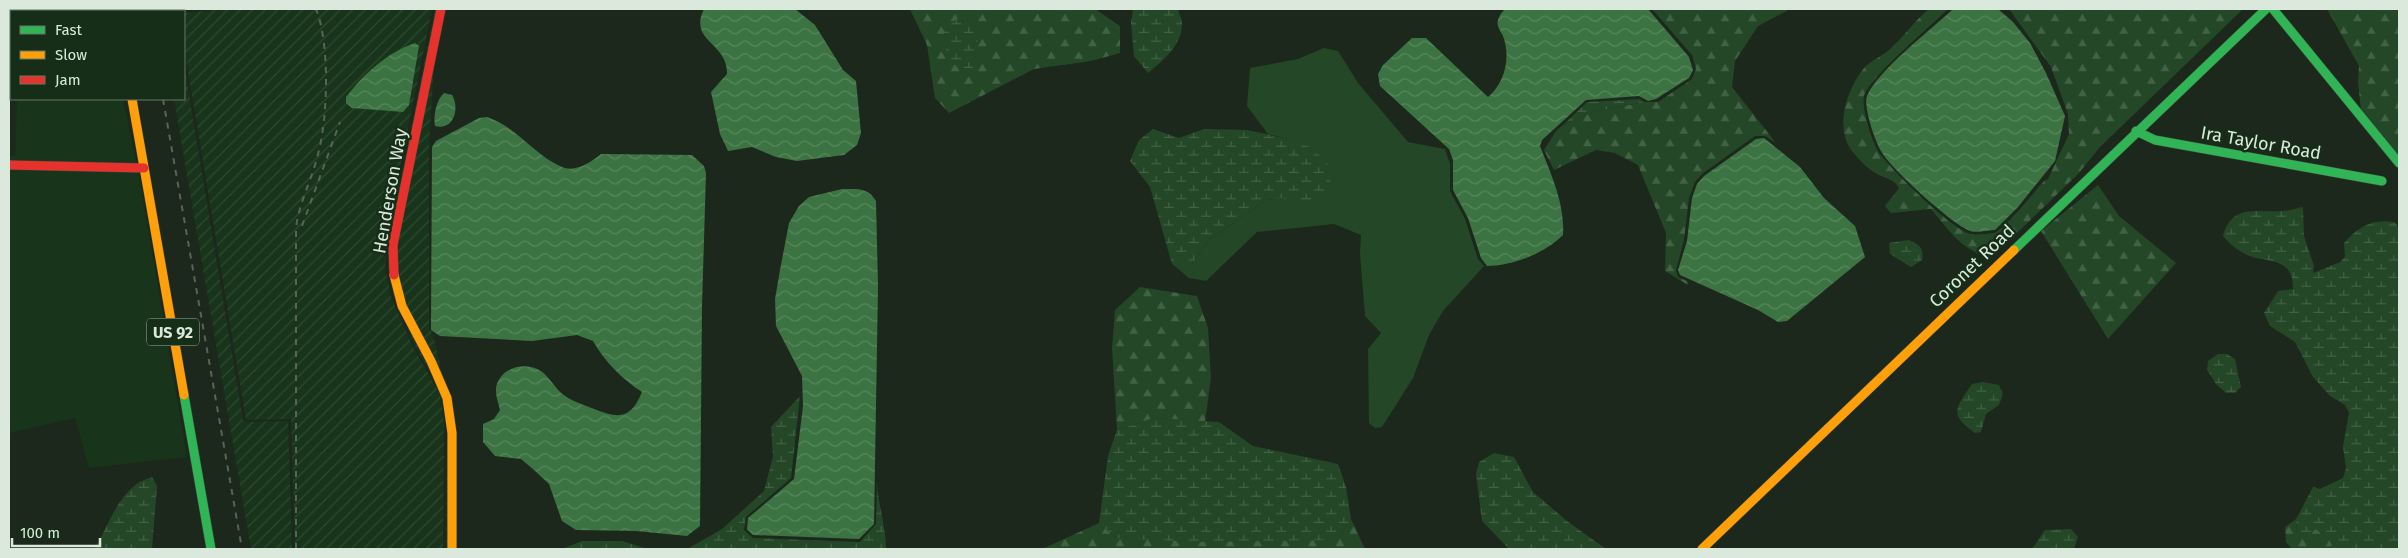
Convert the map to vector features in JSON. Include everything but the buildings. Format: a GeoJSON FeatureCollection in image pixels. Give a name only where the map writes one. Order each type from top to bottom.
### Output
{"type":"FeatureCollection","features":[{"type":"Feature","properties":{"kind":"street","name":"Henderson Way"},"geometry":{"type":"LineString","coordinates":[[441,9],[393,245],[394,278],[402,306],[431,361],[447,398],[452,433],[452,549]]}},
{"type":"Feature","properties":{"kind":"street","name":"Coronet Road"},"geometry":{"type":"LineString","coordinates":[[1702,549],[2136,131],[2266,9]]}},
{"type":"Feature","properties":{"kind":"street"},"geometry":{"type":"LineString","coordinates":[[2273,9],[2399,164]]}},
{"type":"Feature","properties":{"kind":"street","name":"US 92"},"geometry":{"type":"LineString","coordinates":[[132,100],[211,549]]}},
{"type":"Feature","properties":{"kind":"street","name":"Ira Taylor Road"},"geometry":{"type":"LineString","coordinates":[[2136,131],[2155,140],[2382,181]]}},
{"type":"Feature","properties":{"kind":"street"},"geometry":{"type":"LineString","coordinates":[[9,164],[144,168]]}},
{"type":"Feature","properties":{"kind":"shaded area"},"geometry":{"type":"Polygon","coordinates":[[[9,9],[65,9],[10,10],[9,38],[9,9]]]}},
{"type":"Feature","properties":{"kind":"shaded area"},"geometry":{"type":"Polygon","coordinates":[[[65,9],[106,10],[66,10],[65,9]]]}},
{"type":"Feature","properties":{"kind":"shaded area"},"geometry":{"type":"Polygon","coordinates":[[[225,9],[432,9],[391,213],[385,267],[391,297],[414,349],[440,394],[444,422],[443,549],[295,549],[291,419],[246,420],[185,53],[185,13],[225,9]]]}},
{"type":"Feature","properties":{"kind":"shaded area"},"geometry":{"type":"Polygon","coordinates":[[[435,9],[446,9],[435,46],[429,147],[429,329],[433,334],[456,434],[453,549],[446,549],[447,422],[443,394],[416,348],[394,296],[388,267],[394,213],[435,9]]]}},
{"type":"Feature","properties":{"kind":"shaded area"},"geometry":{"type":"Polygon","coordinates":[[[185,70],[243,420],[246,422],[288,421],[292,549],[251,549],[174,100],[185,100],[185,70]]]}},
{"type":"Feature","properties":{"kind":"shaded area"},"geometry":{"type":"Polygon","coordinates":[[[17,100],[123,100],[137,165],[9,162],[9,157],[15,155],[17,100]]]}},
{"type":"Feature","properties":{"kind":"shaded area"},"geometry":{"type":"Polygon","coordinates":[[[9,168],[138,171],[187,457],[89,468],[75,418],[9,433],[9,168]]]}},
{"type":"Feature","properties":{"kind":"green space"},"geometry":{"type":"Polygon","coordinates":[[[910,9],[1095,9],[1120,26],[1120,53],[1091,61],[1034,69],[949,113],[935,98],[927,45],[910,9]]]}},
{"type":"Feature","properties":{"kind":"green space"},"geometry":{"type":"Polygon","coordinates":[[[1133,9],[1178,9],[1182,21],[1181,32],[1175,46],[1148,73],[1134,56],[1131,23],[1133,9]]]}},
{"type":"Feature","properties":{"kind":"green space"},"geometry":{"type":"Polygon","coordinates":[[[1652,9],[1790,9],[1758,26],[1735,61],[1732,87],[1776,143],[1765,136],[1755,136],[1702,174],[1695,182],[1689,198],[1684,240],[1676,270],[1678,277],[1687,281],[1688,285],[1665,271],[1666,233],[1638,165],[1615,153],[1596,150],[1554,170],[1544,150],[1556,131],[1563,125],[1593,112],[1644,102],[1658,102],[1692,79],[1696,69],[1692,55],[1652,9]]]}},
{"type":"Feature","properties":{"kind":"green space"},"geometry":{"type":"Polygon","coordinates":[[[1929,9],[1948,9],[1877,77],[1864,96],[1864,109],[1877,149],[1897,173],[1937,212],[1962,230],[1976,234],[1994,233],[2012,218],[2044,181],[2048,179],[2069,134],[2068,114],[2051,67],[2009,9],[2243,9],[2099,148],[2079,173],[1990,259],[1963,244],[1931,209],[1891,213],[1885,206],[1899,188],[1892,181],[1867,167],[1860,160],[1847,142],[1844,131],[1843,120],[1848,97],[1864,68],[1894,45],[1929,9]]]}},
{"type":"Feature","properties":{"kind":"green space"},"geometry":{"type":"Polygon","coordinates":[[[2327,9],[2399,9],[2399,158],[2361,110],[2358,81],[2359,66],[2327,9]]]}},
{"type":"Feature","properties":{"kind":"green space"},"geometry":{"type":"Polygon","coordinates":[[[975,16],[978,46],[972,72],[957,66],[949,58],[946,52],[944,31],[956,19],[975,16]]]}},
{"type":"Feature","properties":{"kind":"green space"},"geometry":{"type":"Polygon","coordinates":[[[1324,48],[1338,51],[1358,83],[1408,142],[1445,149],[1450,164],[1450,191],[1465,219],[1478,259],[1484,266],[1443,311],[1429,335],[1413,378],[1382,427],[1375,428],[1369,423],[1368,349],[1381,333],[1365,316],[1360,254],[1361,235],[1334,224],[1257,232],[1206,281],[1189,278],[1172,264],[1192,264],[1209,240],[1266,200],[1283,198],[1289,139],[1268,134],[1247,106],[1250,68],[1298,59],[1324,48]]]}},
{"type":"Feature","properties":{"kind":"green space"},"geometry":{"type":"Polygon","coordinates":[[[1639,99],[1644,102],[1593,112],[1563,125],[1587,102],[1639,99]]]}},
{"type":"Feature","properties":{"kind":"green space"},"geometry":{"type":"Polygon","coordinates":[[[1153,129],[1179,138],[1204,129],[1247,130],[1289,139],[1312,148],[1329,165],[1331,189],[1318,201],[1303,205],[1283,198],[1266,200],[1209,240],[1192,264],[1172,264],[1150,187],[1130,161],[1139,140],[1153,129]]]}},
{"type":"Feature","properties":{"kind":"green space"},"geometry":{"type":"Polygon","coordinates":[[[2098,185],[2119,216],[2176,263],[2108,339],[2041,231],[2098,185]]]}},
{"type":"Feature","properties":{"kind":"green space"},"geometry":{"type":"Polygon","coordinates":[[[2303,207],[2304,236],[2314,266],[2313,273],[2340,262],[2345,257],[2344,243],[2355,232],[2367,225],[2374,222],[2388,221],[2396,223],[2399,230],[2399,549],[2334,549],[2329,539],[2316,529],[2305,537],[2297,533],[2296,519],[2313,487],[2320,489],[2343,478],[2346,468],[2343,446],[2349,413],[2345,405],[2330,396],[2313,377],[2295,342],[2270,326],[2264,313],[2278,291],[2293,289],[2290,273],[2287,268],[2277,262],[2246,255],[2223,236],[2227,226],[2239,214],[2255,211],[2286,211],[2303,207]]]}},
{"type":"Feature","properties":{"kind":"green space"},"geometry":{"type":"Polygon","coordinates":[[[1909,240],[1918,245],[1922,250],[1922,260],[1911,267],[1890,254],[1889,243],[1909,240]]]}},
{"type":"Feature","properties":{"kind":"green space"},"geometry":{"type":"Polygon","coordinates":[[[1140,287],[1197,296],[1208,328],[1211,378],[1205,422],[1154,418],[1117,430],[1112,348],[1115,310],[1140,287]]]}},
{"type":"Feature","properties":{"kind":"green space"},"geometry":{"type":"Polygon","coordinates":[[[2218,354],[2227,354],[2235,359],[2241,387],[2235,393],[2226,393],[2216,384],[2207,370],[2208,361],[2218,354]]]}},
{"type":"Feature","properties":{"kind":"green space"},"geometry":{"type":"Polygon","coordinates":[[[1983,382],[1999,385],[2003,394],[1999,405],[1986,414],[1981,432],[1975,433],[1961,421],[1957,410],[1972,384],[1983,382]]]}},
{"type":"Feature","properties":{"kind":"green space"},"geometry":{"type":"Polygon","coordinates":[[[800,396],[791,478],[746,517],[744,530],[753,538],[860,542],[876,524],[877,482],[886,549],[687,549],[722,529],[764,491],[773,456],[771,427],[800,396]]]}},
{"type":"Feature","properties":{"kind":"green space"},"geometry":{"type":"Polygon","coordinates":[[[1154,418],[1219,422],[1253,446],[1338,464],[1346,487],[1351,519],[1337,540],[1195,542],[1116,538],[1099,523],[1108,456],[1117,430],[1154,418]]]}},
{"type":"Feature","properties":{"kind":"green space"},"geometry":{"type":"Polygon","coordinates":[[[1494,453],[1514,457],[1533,492],[1567,521],[1606,549],[1509,549],[1482,521],[1476,474],[1479,462],[1494,453]]]}},
{"type":"Feature","properties":{"kind":"green space"},"geometry":{"type":"Polygon","coordinates":[[[152,477],[157,486],[152,549],[94,549],[117,507],[131,488],[152,477]]]}},
{"type":"Feature","properties":{"kind":"green space"},"geometry":{"type":"Polygon","coordinates":[[[1351,519],[1365,549],[1042,549],[1099,523],[1116,538],[1337,540],[1351,519]]]}},
{"type":"Feature","properties":{"kind":"green space"},"geometry":{"type":"Polygon","coordinates":[[[2296,519],[2297,533],[2316,529],[2329,539],[2334,549],[2292,549],[2286,542],[2285,527],[2296,519]]]}},
{"type":"Feature","properties":{"kind":"green space"},"geometry":{"type":"Polygon","coordinates":[[[2071,529],[2078,537],[2074,549],[2032,549],[2045,530],[2071,529]]]}},
{"type":"Feature","properties":{"kind":"green space"},"geometry":{"type":"Polygon","coordinates":[[[582,541],[622,541],[648,549],[562,549],[582,541]]]}},
{"type":"Feature","properties":{"kind":"water"},"geometry":{"type":"Polygon","coordinates":[[[704,9],[795,9],[815,25],[843,70],[856,81],[861,133],[857,145],[844,155],[797,161],[776,157],[752,147],[728,151],[720,134],[711,92],[727,74],[726,63],[722,55],[701,29],[700,20],[704,9]]]}},
{"type":"Feature","properties":{"kind":"water"},"geometry":{"type":"Polygon","coordinates":[[[1505,9],[1648,9],[1689,57],[1693,70],[1689,78],[1656,99],[1648,101],[1639,96],[1586,100],[1542,140],[1540,146],[1560,201],[1563,235],[1556,242],[1538,253],[1507,264],[1487,266],[1481,258],[1468,218],[1453,190],[1453,160],[1449,149],[1380,86],[1378,74],[1383,65],[1412,38],[1426,38],[1488,97],[1499,85],[1505,69],[1505,44],[1498,21],[1505,9]]]}},
{"type":"Feature","properties":{"kind":"water"},"geometry":{"type":"Polygon","coordinates":[[[1953,9],[1998,9],[2013,22],[2030,43],[2065,116],[2055,161],[2018,207],[1995,230],[1978,232],[1968,230],[1959,225],[1921,194],[1896,170],[1881,151],[1868,115],[1866,101],[1873,86],[1893,63],[1953,9]]]}},
{"type":"Feature","properties":{"kind":"water"},"geometry":{"type":"Polygon","coordinates":[[[415,43],[419,46],[409,105],[403,112],[352,108],[346,103],[346,97],[376,65],[395,52],[415,43]]]}},
{"type":"Feature","properties":{"kind":"water"},"geometry":{"type":"Polygon","coordinates":[[[444,93],[452,95],[455,106],[454,117],[447,125],[442,127],[435,126],[436,109],[444,93]]]}},
{"type":"Feature","properties":{"kind":"water"},"geometry":{"type":"Polygon","coordinates":[[[487,117],[507,127],[543,156],[562,167],[572,169],[583,166],[601,154],[692,155],[704,166],[706,173],[702,306],[700,526],[687,536],[636,531],[576,530],[562,521],[549,484],[521,459],[495,456],[483,442],[483,424],[494,419],[500,410],[496,387],[500,378],[509,370],[521,366],[527,366],[542,372],[568,398],[610,414],[617,415],[629,412],[638,401],[642,392],[614,370],[593,341],[577,335],[532,341],[440,336],[431,330],[432,147],[436,141],[479,118],[487,117]]]}},
{"type":"Feature","properties":{"kind":"water"},"geometry":{"type":"Polygon","coordinates":[[[1764,138],[1800,167],[1824,198],[1855,226],[1865,257],[1787,321],[1778,322],[1758,310],[1680,275],[1678,270],[1687,241],[1692,198],[1697,184],[1704,176],[1756,139],[1764,138]]]}},
{"type":"Feature","properties":{"kind":"water"},"geometry":{"type":"Polygon","coordinates":[[[842,189],[866,191],[876,201],[878,286],[874,524],[859,539],[753,535],[747,529],[748,518],[794,479],[803,406],[802,376],[776,326],[775,299],[789,223],[799,206],[809,197],[842,189]]]}},
{"type":"Feature","properties":{"kind":"railway"},"geometry":{"type":"LineString","coordinates":[[296,549],[296,228],[300,209],[318,154],[324,121],[326,81],[324,41],[316,9]]}},
{"type":"Feature","properties":{"kind":"railway"},"geometry":{"type":"LineString","coordinates":[[163,100],[242,549]]}},
{"type":"Feature","properties":{"kind":"railway"},"geometry":{"type":"LineString","coordinates":[[302,226],[340,122]]}},
{"type":"Feature","properties":{"kind":"traffic: fast"},"geometry":{"type":"LineString","coordinates":[[2014,250],[2266,9]]}},
{"type":"Feature","properties":{"kind":"traffic: fast"},"geometry":{"type":"LineString","coordinates":[[2273,9],[2399,163]]}},
{"type":"Feature","properties":{"kind":"traffic: fast"},"geometry":{"type":"LineString","coordinates":[[2136,131],[2155,140],[2382,181]]}},
{"type":"Feature","properties":{"kind":"traffic: fast"},"geometry":{"type":"LineString","coordinates":[[184,395],[211,549]]}},
{"type":"Feature","properties":{"kind":"traffic: slow"},"geometry":{"type":"LineString","coordinates":[[132,100],[184,395]]}},
{"type":"Feature","properties":{"kind":"traffic: slow"},"geometry":{"type":"LineString","coordinates":[[1702,549],[2014,250]]}},
{"type":"Feature","properties":{"kind":"traffic: slow"},"geometry":{"type":"LineString","coordinates":[[394,275],[402,306],[431,361],[447,398],[452,433],[452,549]]}},
{"type":"Feature","properties":{"kind":"traffic: jam"},"geometry":{"type":"LineString","coordinates":[[394,275],[393,245],[441,9]]}},
{"type":"Feature","properties":{"kind":"traffic: jam"},"geometry":{"type":"LineString","coordinates":[[9,165],[144,168]]}}]}
